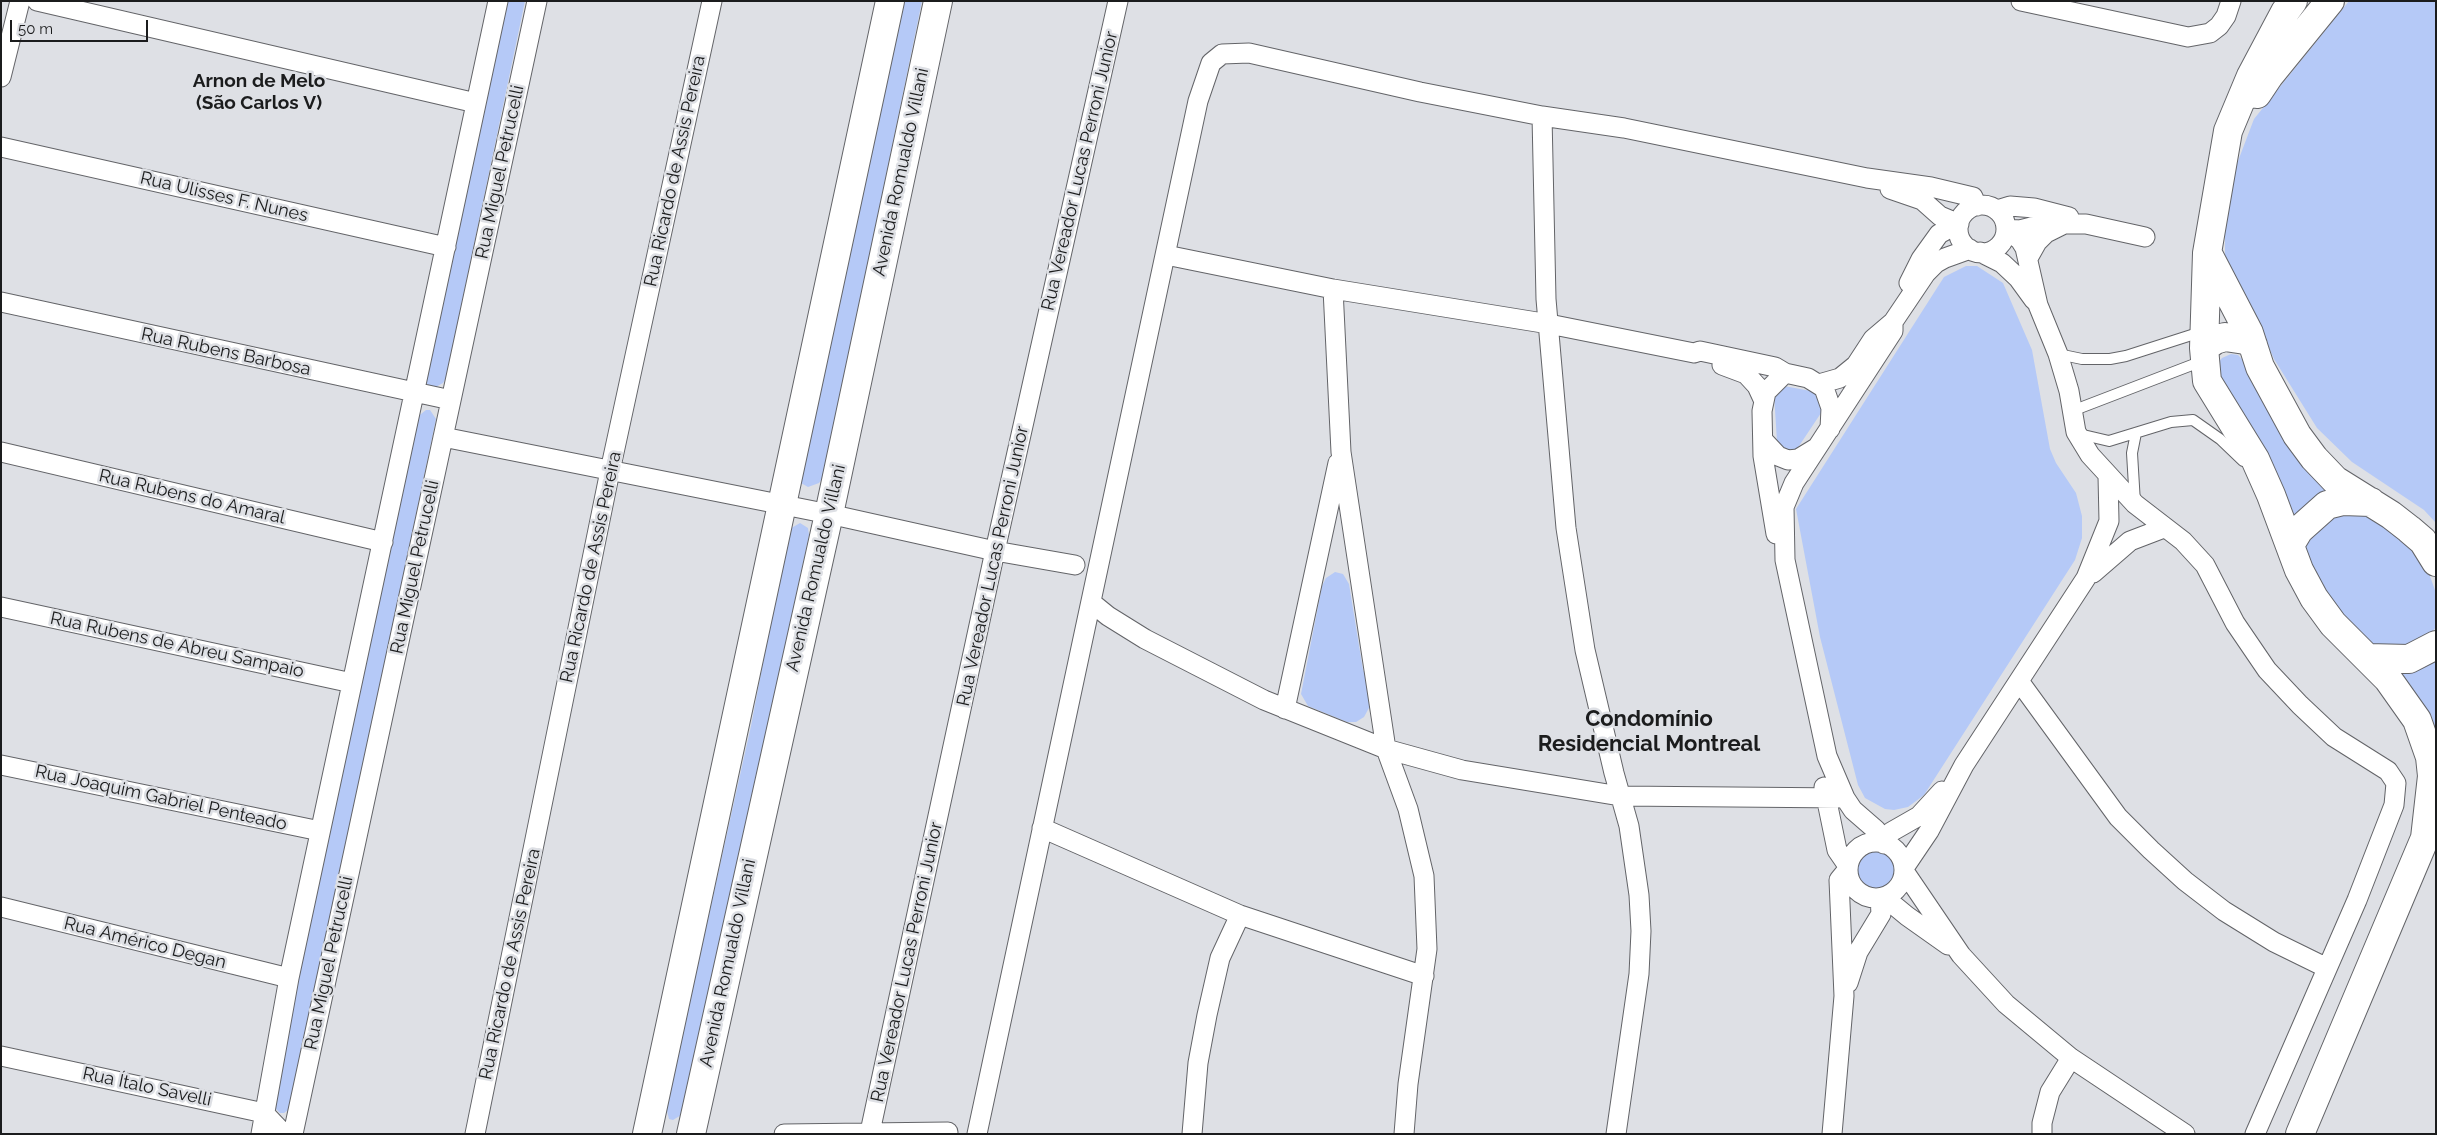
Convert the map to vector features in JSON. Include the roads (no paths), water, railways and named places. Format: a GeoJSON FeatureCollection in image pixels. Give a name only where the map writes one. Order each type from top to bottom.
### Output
{"type":"FeatureCollection","features":[{"type":"Feature","properties":{"kind":"street"},"geometry":{"type":"LineString","coordinates":[[1,77],[20,1]]}},
{"type":"Feature","properties":{"kind":"street"},"geometry":{"type":"LineString","coordinates":[[37,1],[476,103]]}},
{"type":"Feature","properties":{"kind":"street","name":"Rua Miguel Petrucelli"},"geometry":{"type":"LineString","coordinates":[[261,1134],[289,978],[498,1]]}},
{"type":"Feature","properties":{"kind":"street","name":"Rua Miguel Petrucelli"},"geometry":{"type":"LineString","coordinates":[[292,1134],[537,1]]}},
{"type":"Feature","properties":{"kind":"street","name":"Rua Ricardo de Assis Pereira"},"geometry":{"type":"LineString","coordinates":[[475,1134],[610,471],[712,1]]}},
{"type":"Feature","properties":{"kind":"street"},"geometry":{"type":"LineString","coordinates":[[647,1134],[733,735],[780,505],[890,1]]}},
{"type":"Feature","properties":{"kind":"street","name":"Avenida Romualdo Villani"},"geometry":{"type":"LineString","coordinates":[[691,1134],[829,514],[938,1]]}},
{"type":"Feature","properties":{"kind":"street","name":"Rua Vereador Lucas Perroni Junior"},"geometry":{"type":"LineString","coordinates":[[870,1132],[995,551],[1118,1]]}},
{"type":"Feature","properties":{"kind":"street"},"geometry":{"type":"LineString","coordinates":[[2021,1],[2188,37],[2210,33],[2226,16],[2231,1]]}},
{"type":"Feature","properties":{"kind":"street"},"geometry":{"type":"LineString","coordinates":[[2293,1],[2285,12],[2251,76],[2228,131],[2207,253],[2205,346],[2207,380],[2255,459],[2262,479],[2271,495],[2299,570],[2314,598],[2333,624],[2368,658],[2409,706],[2424,737],[2430,757],[2432,776],[2430,829],[2300,1134]]}},
{"type":"Feature","properties":{"kind":"street"},"geometry":{"type":"LineString","coordinates":[[2221,167],[2252,102],[2265,82],[2330,1]]}},
{"type":"Feature","properties":{"kind":"street"},"geometry":{"type":"LineString","coordinates":[[977,1134],[1198,101],[1212,63],[1222,54],[1249,53],[1420,92],[1542,116],[1624,128],[1867,178],[1931,187],[1973,197],[1977,206]]}},
{"type":"Feature","properties":{"kind":"street"},"geometry":{"type":"LineString","coordinates":[[1542,116],[1549,324],[1566,528],[1585,650],[1629,826],[1639,895],[1641,931],[1638,974],[1616,1134]]}},
{"type":"Feature","properties":{"kind":"street","name":"Rua Ulisses F. Nunes"},"geometry":{"type":"LineString","coordinates":[[1,147],[446,247]]}},
{"type":"Feature","properties":{"kind":"street"},"geometry":{"type":"LineString","coordinates":[[1867,178],[1884,187],[1922,200],[1940,216],[1959,226]]}},
{"type":"Feature","properties":{"kind":"street"},"geometry":{"type":"LineString","coordinates":[[2038,305],[2018,278],[2002,263],[1975,251],[1961,241],[1959,226],[1965,212],[1977,206],[1991,206],[2002,216],[2006,229],[2020,240],[2028,258],[2038,305],[2058,354],[2069,391],[2076,432],[2090,456],[2135,504],[2183,541],[2205,565],[2236,623],[2267,670],[2334,737],[2388,770],[2396,783],[2394,805],[2357,900],[2255,1134]]}},
{"type":"Feature","properties":{"kind":"street"},"geometry":{"type":"LineString","coordinates":[[1997,210],[2010,206],[2034,208],[2086,224],[2144,237]]}},
{"type":"Feature","properties":{"kind":"street"},"geometry":{"type":"LineString","coordinates":[[2028,258],[2037,242],[2046,233],[2065,223]]}},
{"type":"Feature","properties":{"kind":"street"},"geometry":{"type":"LineString","coordinates":[[2006,229],[2020,230],[2043,224],[2086,224]]}},
{"type":"Feature","properties":{"kind":"street"},"geometry":{"type":"LineString","coordinates":[[1909,298],[1907,293],[1911,278],[1929,246],[1943,230],[1959,226]]}},
{"type":"Feature","properties":{"kind":"street"},"geometry":{"type":"LineString","coordinates":[[1785,560],[1784,507],[1787,498],[1893,331],[1894,322],[1909,298],[1936,263],[1945,258],[1975,251],[1988,252],[2000,244],[2006,229]]}},
{"type":"Feature","properties":{"kind":"street"},"geometry":{"type":"LineString","coordinates":[[2207,253],[2246,326],[2260,367],[2285,413],[2314,458],[2336,480],[2409,529],[2423,541],[2436,562]]}},
{"type":"Feature","properties":{"kind":"street"},"geometry":{"type":"LineString","coordinates":[[1166,255],[1333,289],[1549,324],[1694,353],[1699,357],[1746,374],[1757,386],[1764,399]]}},
{"type":"Feature","properties":{"kind":"street"},"geometry":{"type":"LineString","coordinates":[[1333,289],[1341,452],[1386,749],[1408,809],[1424,876],[1427,949],[1411,1056],[1404,1134]]}},
{"type":"Feature","properties":{"kind":"street","name":"Rua Rubens Barbosa"},"geometry":{"type":"LineString","coordinates":[[1,302],[451,400]]}},
{"type":"Feature","properties":{"kind":"street"},"geometry":{"type":"LineString","coordinates":[[1819,384],[1847,374],[1878,332],[1894,322]]}},
{"type":"Feature","properties":{"kind":"street"},"geometry":{"type":"LineString","coordinates":[[2205,346],[2225,337],[2245,340],[2253,345]]}},
{"type":"Feature","properties":{"kind":"street"},"geometry":{"type":"LineString","coordinates":[[1694,353],[1700,351],[1775,367],[1785,373],[1808,378],[1819,384],[1824,388],[1830,401],[1830,429]]}},
{"type":"Feature","properties":{"kind":"street"},"geometry":{"type":"LineString","coordinates":[[1785,373],[1770,386],[1764,399],[1762,410],[1763,456],[1777,541],[1785,560],[1827,756],[1845,798],[1853,810],[1876,830],[1883,843]]}},
{"type":"Feature","properties":{"kind":"street"},"geometry":{"type":"LineString","coordinates":[[443,437],[829,514],[995,551],[1075,565]]}},
{"type":"Feature","properties":{"kind":"street"},"geometry":{"type":"LineString","coordinates":[[1763,440],[1778,456],[1788,460],[1798,460],[1817,448]]}},
{"type":"Feature","properties":{"kind":"street","name":"Rua Rubens do Amaral"},"geometry":{"type":"LineString","coordinates":[[1,452],[383,542]]}},
{"type":"Feature","properties":{"kind":"street"},"geometry":{"type":"LineString","coordinates":[[1285,709],[1341,452]]}},
{"type":"Feature","properties":{"kind":"street"},"geometry":{"type":"LineString","coordinates":[[1882,897],[1898,887],[1904,869],[1929,831],[1964,765],[2086,578],[2109,521],[2108,476]]}},
{"type":"Feature","properties":{"kind":"street"},"geometry":{"type":"LineString","coordinates":[[2290,545],[2298,530],[2327,505],[2344,502],[2371,502]]}},
{"type":"Feature","properties":{"kind":"street"},"geometry":{"type":"LineString","coordinates":[[2086,578],[2130,541],[2164,528]]}},
{"type":"Feature","properties":{"kind":"street"},"geometry":{"type":"LineString","coordinates":[[1092,603],[1108,616],[1145,639],[1232,685],[1285,709],[1386,749],[1462,770],[1620,796],[1845,798]]}},
{"type":"Feature","properties":{"kind":"street","name":"Rua Rubens de Abreu Sampaio"},"geometry":{"type":"LineString","coordinates":[[1,607],[352,683]]}},
{"type":"Feature","properties":{"kind":"street"},"geometry":{"type":"LineString","coordinates":[[2368,658],[2409,659],[2436,645]]}},
{"type":"Feature","properties":{"kind":"street"},"geometry":{"type":"LineString","coordinates":[[2020,681],[2118,817],[2158,856],[2185,881],[2224,911],[2274,942],[2327,968]]}},
{"type":"Feature","properties":{"kind":"street"},"geometry":{"type":"LineString","coordinates":[[1827,756],[1824,798],[1837,850],[1848,868],[1852,885],[1864,896],[1882,897],[1961,955]]}},
{"type":"Feature","properties":{"kind":"street","name":"Rua Joaquim Gabriel Penteado"},"geometry":{"type":"LineString","coordinates":[[1,765],[320,831]]}},
{"type":"Feature","properties":{"kind":"street"},"geometry":{"type":"LineString","coordinates":[[1883,843],[1891,832],[1913,820],[1929,806],[1964,765]]}},
{"type":"Feature","properties":{"kind":"street"},"geometry":{"type":"LineString","coordinates":[[1042,828],[1240,915],[1424,976]]}},
{"type":"Feature","properties":{"kind":"street"},"geometry":{"type":"LineString","coordinates":[[1832,1134],[1844,996],[1839,880],[1848,868],[1857,850],[1873,842],[1883,843],[1898,853],[1904,869],[1961,955],[2006,1004],[2071,1058],[2185,1134]]}},
{"type":"Feature","properties":{"kind":"street"},"geometry":{"type":"LineString","coordinates":[[1844,996],[1858,952],[1881,914],[1882,897]]}},
{"type":"Feature","properties":{"kind":"street","name":"Rua Américo Degan"},"geometry":{"type":"LineString","coordinates":[[1,907],[289,978]]}},
{"type":"Feature","properties":{"kind":"street"},"geometry":{"type":"LineString","coordinates":[[1192,1134],[1198,1062],[1206,1015],[1220,958],[1240,915]]}},
{"type":"Feature","properties":{"kind":"street","name":"Rua Ítalo Savelli"},"geometry":{"type":"LineString","coordinates":[[1,1056],[264,1113]]}},
{"type":"Feature","properties":{"kind":"street"},"geometry":{"type":"LineString","coordinates":[[2042,1134],[2045,1105],[2050,1092],[2071,1058]]}},
{"type":"Feature","properties":{"kind":"street"},"geometry":{"type":"LineString","coordinates":[[264,1113],[284,1134]]}},
{"type":"Feature","properties":{"kind":"street"},"geometry":{"type":"LineString","coordinates":[[784,1134],[948,1132]]}},
{"type":"Feature","properties":{"kind":"lane"},"geometry":{"type":"LineString","coordinates":[[2058,354],[2089,359],[2110,359],[2205,346]]}},
{"type":"Feature","properties":{"kind":"lane"},"geometry":{"type":"LineString","coordinates":[[2072,411],[2205,346]]}},
{"type":"Feature","properties":{"kind":"lane"},"geometry":{"type":"LineString","coordinates":[[2076,432],[2109,441],[2171,422],[2193,420],[2220,439],[2262,479]]}},
{"type":"Feature","properties":{"kind":"lane"},"geometry":{"type":"LineString","coordinates":[[2135,504],[2132,453],[2136,433]]}},
{"type":"Feature","properties":{"kind":"district","name":"Arnon de Melo (São Carlos V)"},"geometry":{"type":"Point","coordinates":[259,92]}},
{"type":"Feature","properties":{"kind":"district","name":"Condomínio Residencial Montreal"},"geometry":{"type":"Point","coordinates":[1649,732]}}]}
